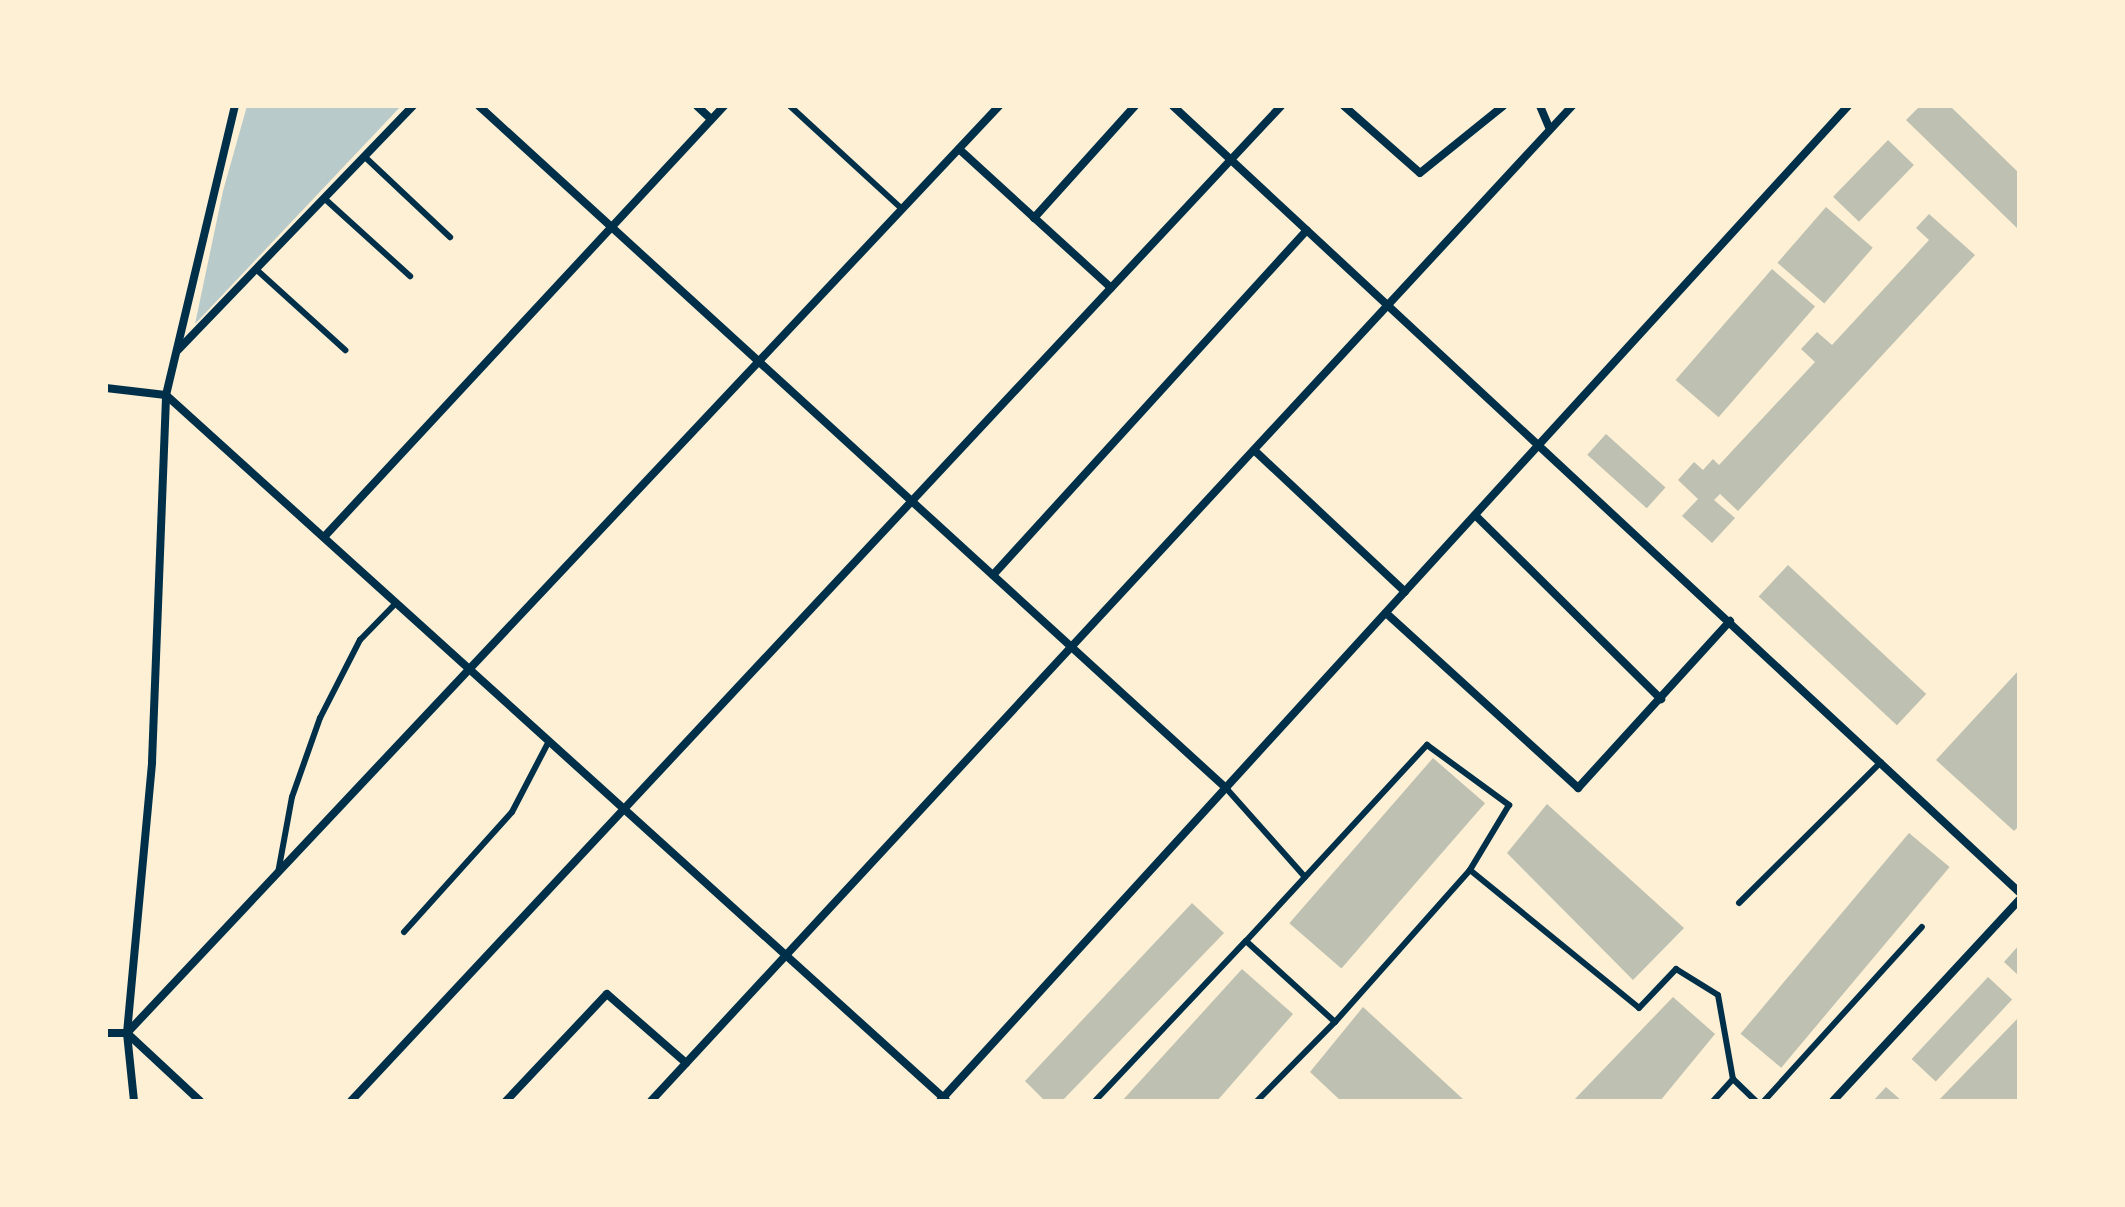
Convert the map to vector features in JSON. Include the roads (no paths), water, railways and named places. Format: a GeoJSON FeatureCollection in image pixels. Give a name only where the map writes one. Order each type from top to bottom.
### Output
{"type":"FeatureCollection","features":[{"type":"Feature","properties":{"kind":"street"},"geometry":{"type":"LineString","coordinates":[[134,1101],[127,1033],[152,762],[166,395],[235,106]]}},
{"type":"Feature","properties":{"kind":"street"},"geometry":{"type":"LineString","coordinates":[[177,351],[258,271],[413,106]]}},
{"type":"Feature","properties":{"kind":"street"},"geometry":{"type":"LineString","coordinates":[[479,106],[1226,788]]}},
{"type":"Feature","properties":{"kind":"street"},"geometry":{"type":"LineString","coordinates":[[697,106],[711,119]]}},
{"type":"Feature","properties":{"kind":"street"},"geometry":{"type":"LineString","coordinates":[[324,537],[724,106]]}},
{"type":"Feature","properties":{"kind":"street"},"geometry":{"type":"LineString","coordinates":[[127,1033],[999,106]]}},
{"type":"Feature","properties":{"kind":"street"},"geometry":{"type":"LineString","coordinates":[[1034,218],[1135,106]]}},
{"type":"Feature","properties":{"kind":"street"},"geometry":{"type":"LineString","coordinates":[[1173,106],[2019,892]]}},
{"type":"Feature","properties":{"kind":"street"},"geometry":{"type":"LineString","coordinates":[[351,1101],[1281,106]]}},
{"type":"Feature","properties":{"kind":"street"},"geometry":{"type":"LineString","coordinates":[[1344,106],[1420,173],[1503,106]]}},
{"type":"Feature","properties":{"kind":"street"},"geometry":{"type":"LineString","coordinates":[[1540,106],[1550,129]]}},
{"type":"Feature","properties":{"kind":"street"},"geometry":{"type":"LineString","coordinates":[[651,1101],[1572,106]]}},
{"type":"Feature","properties":{"kind":"street"},"geometry":{"type":"LineString","coordinates":[[106,388],[166,395],[943,1100],[1848,106]]}},
{"type":"Feature","properties":{"kind":"street"},"geometry":{"type":"LineString","coordinates":[[959,149],[1111,288]]}},
{"type":"Feature","properties":{"kind":"street"},"geometry":{"type":"LineString","coordinates":[[993,575],[1307,230]]}},
{"type":"Feature","properties":{"kind":"street"},"geometry":{"type":"LineString","coordinates":[[1254,450],[1405,592]]}},
{"type":"Feature","properties":{"kind":"street"},"geometry":{"type":"LineString","coordinates":[[1475,515],[1661,699]]}},
{"type":"Feature","properties":{"kind":"street"},"geometry":{"type":"LineString","coordinates":[[1386,613],[1578,788],[1730,621]]}},
{"type":"Feature","properties":{"kind":"street"},"geometry":{"type":"LineString","coordinates":[[1833,1101],[2019,900]]}},
{"type":"Feature","properties":{"kind":"street"},"geometry":{"type":"LineString","coordinates":[[506,1101],[607,994],[686,1063]]}},
{"type":"Feature","properties":{"kind":"street"},"geometry":{"type":"LineString","coordinates":[[106,1033],[127,1033],[200,1101]]}},
{"type":"Feature","properties":{"kind":"lane"},"geometry":{"type":"LineString","coordinates":[[790,106],[902,209]]}},
{"type":"Feature","properties":{"kind":"lane"},"geometry":{"type":"LineString","coordinates":[[365,157],[450,237]]}},
{"type":"Feature","properties":{"kind":"lane"},"geometry":{"type":"LineString","coordinates":[[325,199],[410,276]]}},
{"type":"Feature","properties":{"kind":"lane"},"geometry":{"type":"LineString","coordinates":[[258,271],[345,350]]}},
{"type":"Feature","properties":{"kind":"lane"},"geometry":{"type":"LineString","coordinates":[[277,873],[292,797],[320,718],[360,640],[396,603]]}},
{"type":"Feature","properties":{"kind":"lane"},"geometry":{"type":"LineString","coordinates":[[404,932],[512,812],[549,741]]}},
{"type":"Feature","properties":{"kind":"lane"},"geometry":{"type":"LineString","coordinates":[[1095,1101],[1427,745],[1509,805],[1470,870],[1335,1022],[1257,1101]]}},
{"type":"Feature","properties":{"kind":"lane"},"geometry":{"type":"LineString","coordinates":[[1739,903],[1881,762]]}},
{"type":"Feature","properties":{"kind":"lane"},"geometry":{"type":"LineString","coordinates":[[1226,788],[1305,877]]}},
{"type":"Feature","properties":{"kind":"lane"},"geometry":{"type":"LineString","coordinates":[[1470,870],[1639,1008],[1676,969],[1718,995],[1733,1079],[1756,1101]]}},
{"type":"Feature","properties":{"kind":"lane"},"geometry":{"type":"LineString","coordinates":[[1764,1101],[1922,927]]}},
{"type":"Feature","properties":{"kind":"lane"},"geometry":{"type":"LineString","coordinates":[[1246,941],[1335,1022]]}},
{"type":"Feature","properties":{"kind":"lane"},"geometry":{"type":"LineString","coordinates":[[1713,1101],[1733,1079]]}}]}
